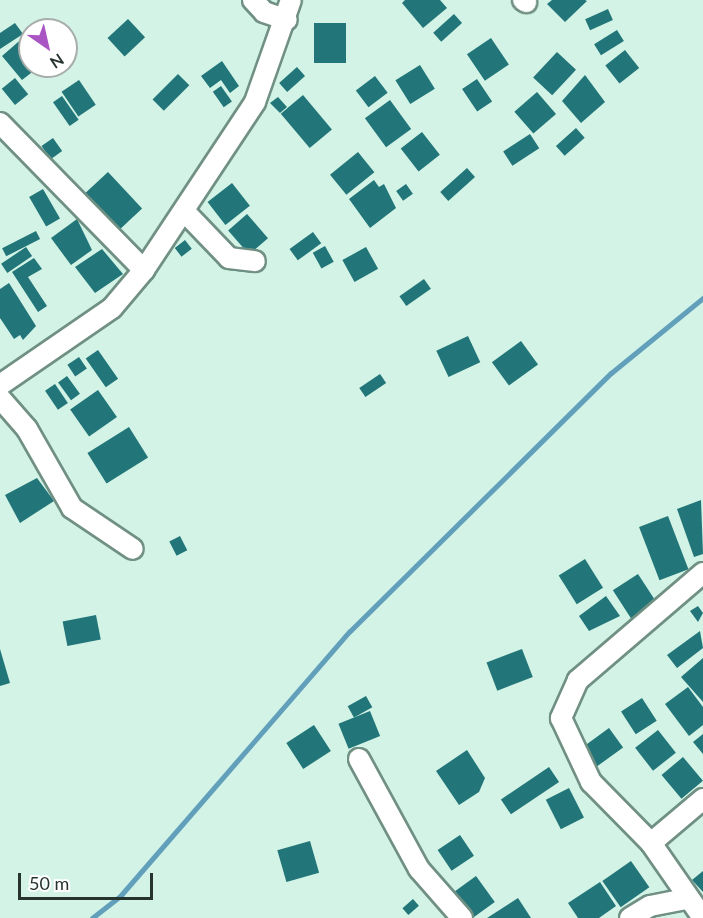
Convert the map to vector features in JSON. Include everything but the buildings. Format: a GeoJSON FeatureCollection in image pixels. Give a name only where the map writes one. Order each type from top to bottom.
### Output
{"type":"FeatureCollection","features":[{"type":"Feature","properties":{"kind":"street"},"geometry":{"type":"LineString","coordinates":[[253,0],[264,12],[287,20]]}},
{"type":"Feature","properties":{"kind":"street"},"geometry":{"type":"LineString","coordinates":[[0,385],[112,308],[144,270],[255,102],[287,20],[291,0]]}},
{"type":"Feature","properties":{"kind":"street"},"geometry":{"type":"LineString","coordinates":[[0,123],[144,270]]}},
{"type":"Feature","properties":{"kind":"street"},"geometry":{"type":"LineString","coordinates":[[183,211],[229,258],[255,261]]}},
{"type":"Feature","properties":{"kind":"street"},"geometry":{"type":"LineString","coordinates":[[0,398],[27,429],[72,508],[133,549]]}},
{"type":"Feature","properties":{"kind":"street"},"geometry":{"type":"LineString","coordinates":[[703,573],[578,680],[564,702],[561,718],[591,782],[651,843],[686,899],[703,918]]}},
{"type":"Feature","properties":{"kind":"street"},"geometry":{"type":"LineString","coordinates":[[359,759],[418,869],[462,918]]}},
{"type":"Feature","properties":{"kind":"street"},"geometry":{"type":"LineString","coordinates":[[651,843],[703,799]]}},
{"type":"Feature","properties":{"kind":"street"},"geometry":{"type":"LineString","coordinates":[[630,918],[650,906],[686,899]]}},
{"type":"Feature","properties":{"kind":"waterway"},"geometry":{"type":"LineString","coordinates":[[92,918],[121,895],[350,631],[611,373],[703,298]]}}]}
